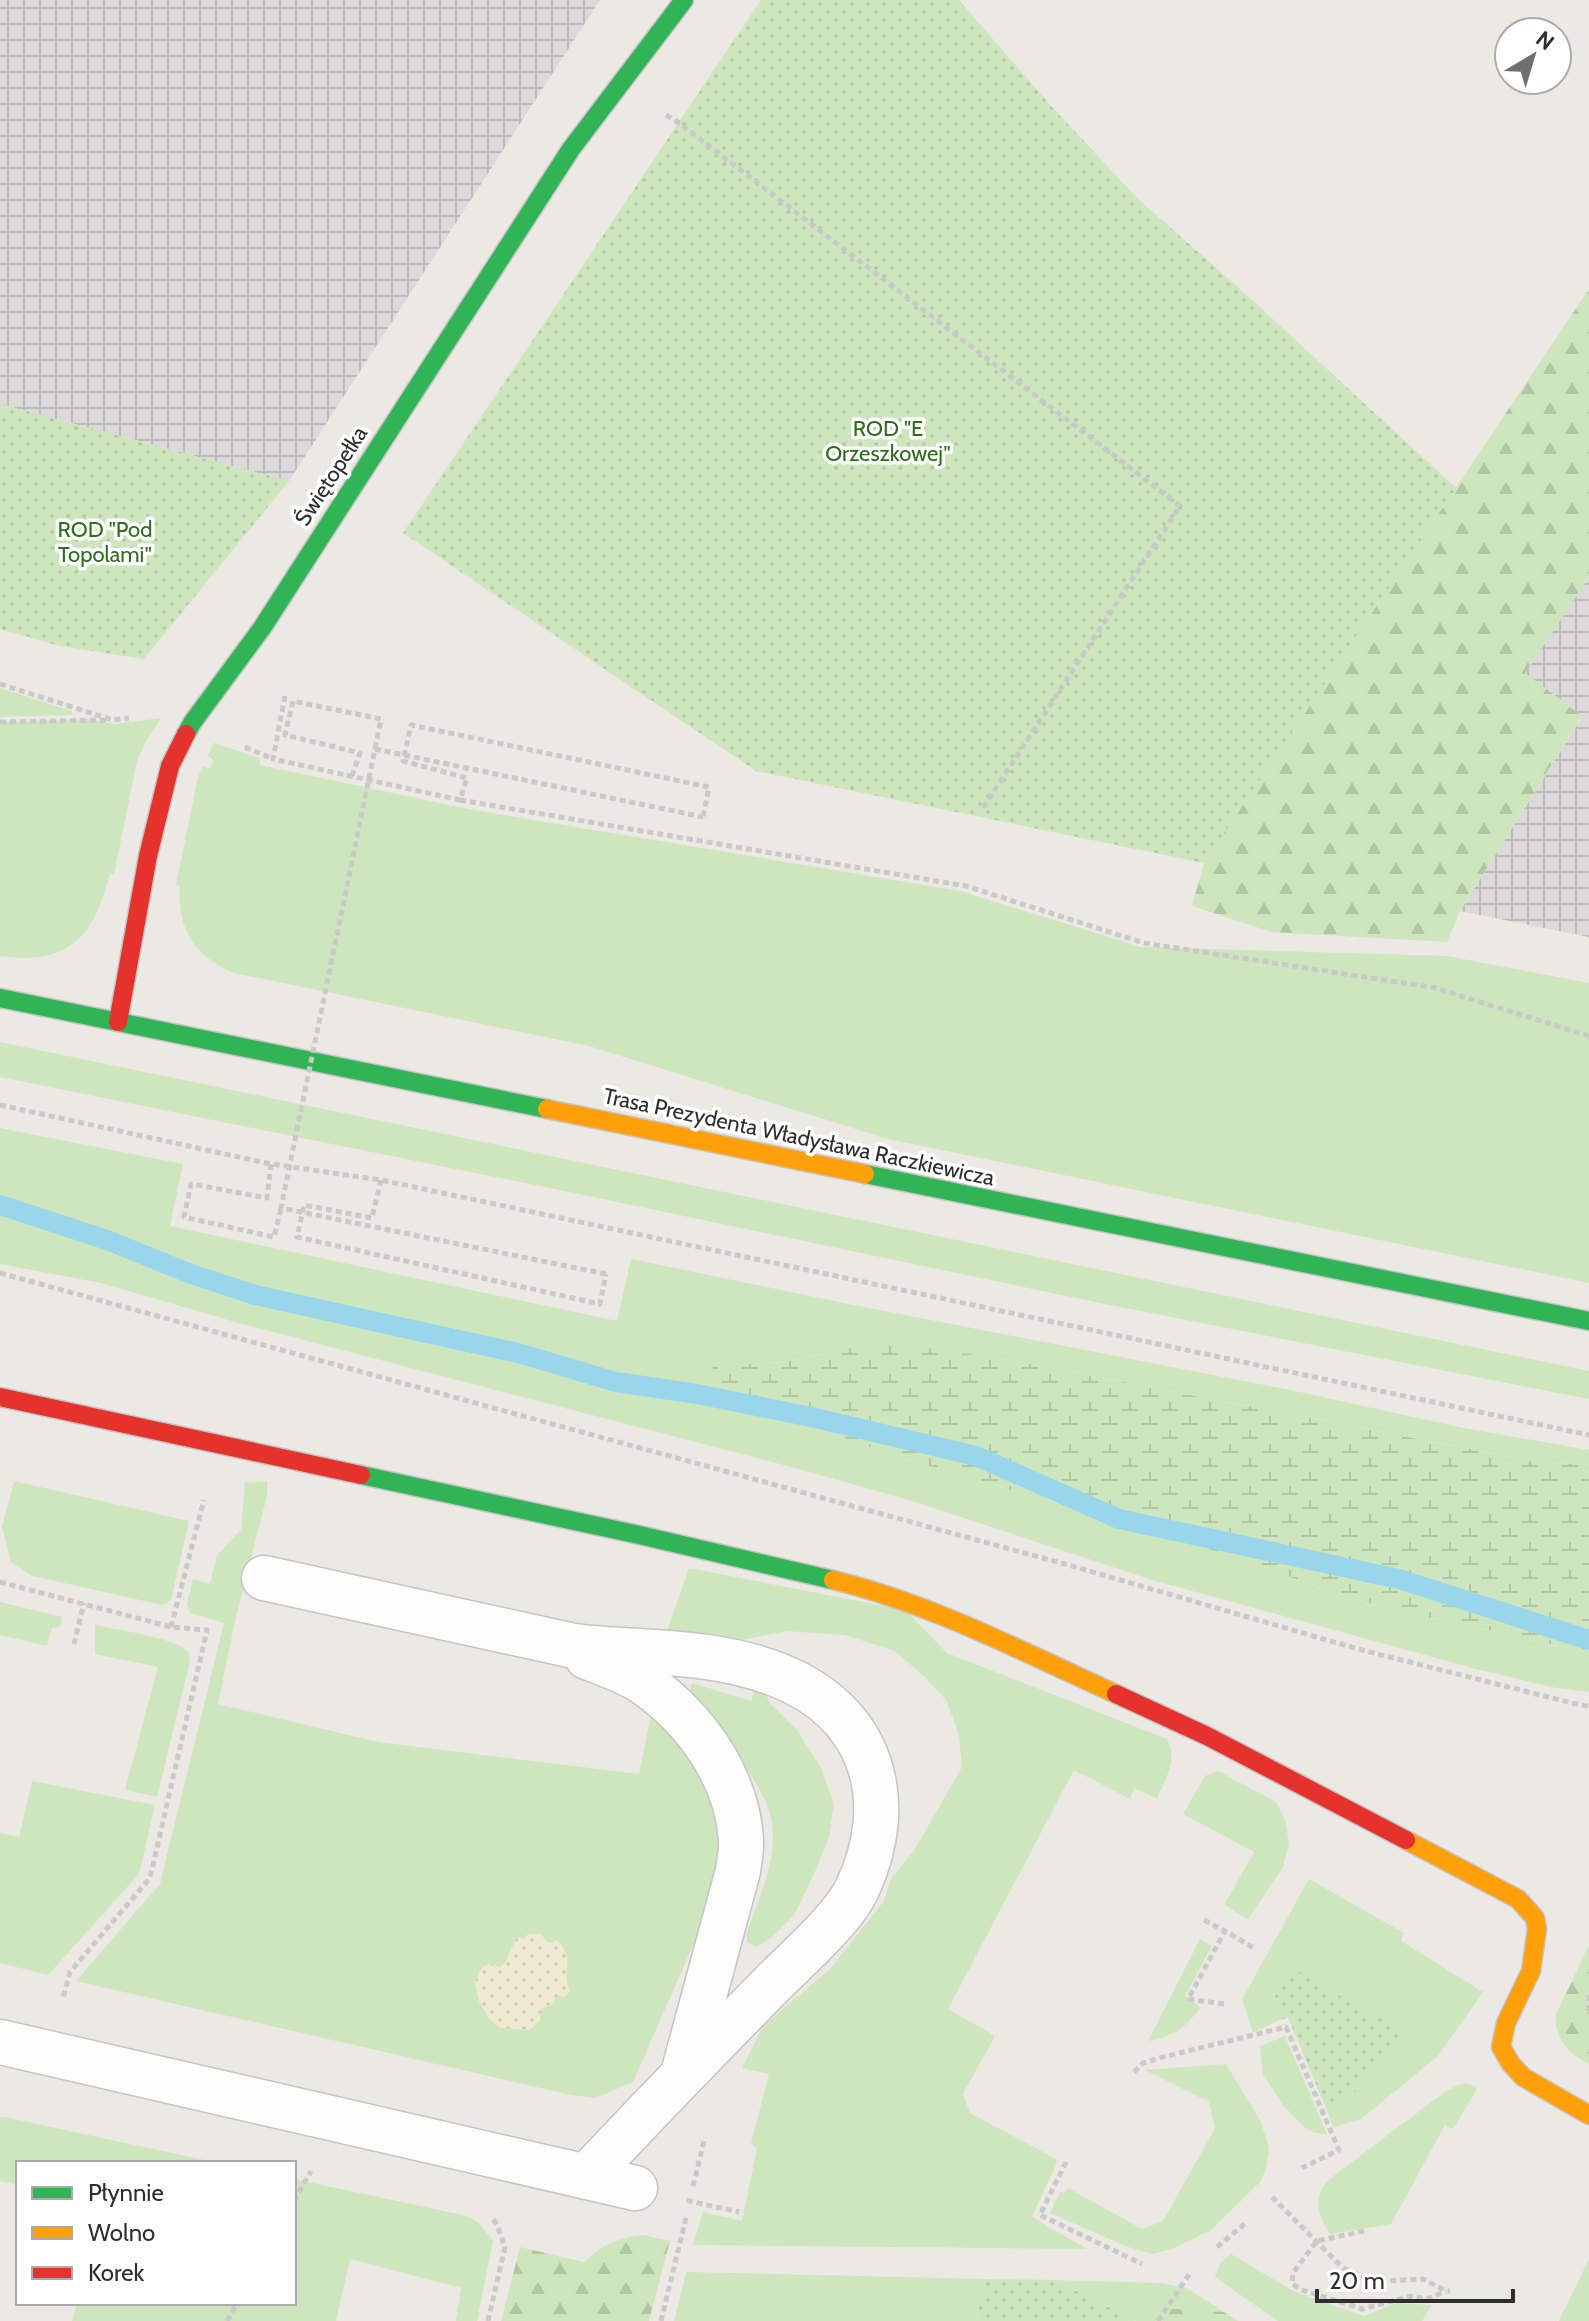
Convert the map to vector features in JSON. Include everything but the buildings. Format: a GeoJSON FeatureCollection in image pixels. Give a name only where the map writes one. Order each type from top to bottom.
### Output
{"type":"FeatureCollection","features":[{"type":"Feature","properties":{"kind":"street","name":"Świętopełka"},"geometry":{"type":"LineString","coordinates":[[118,1022],[148,856],[170,766],[192,723],[262,628],[571,149],[684,0]]}},
{"type":"Feature","properties":{"kind":"street","name":"Trasa Prezydenta Władysława Raczkiewicza"},"geometry":{"type":"LineString","coordinates":[[0,998],[1589,1321]]}},
{"type":"Feature","properties":{"kind":"street"},"geometry":{"type":"LineString","coordinates":[[0,1397],[635,1534],[869,1589],[939,1614],[1207,1736],[1518,1899],[1530,1909],[1537,1929],[1531,1971],[1506,2023],[1501,2047],[1523,2077],[1589,2115]]}},
{"type":"Feature","properties":{"kind":"street"},"geometry":{"type":"LineString","coordinates":[[586,2177],[823,1932],[856,1891],[872,1850],[877,1793],[872,1768],[860,1743],[834,1708],[804,1687],[738,1662],[650,1650],[574,1646],[264,1582],[585,1657],[642,1681],[695,1730],[728,1783],[742,1844],[738,1871],[683,2074]]}},
{"type":"Feature","properties":{"kind":"street"},"geometry":{"type":"LineString","coordinates":[[0,2042],[635,2188]]}},
{"type":"Feature","properties":{"kind":"path"},"geometry":{"type":"LineString","coordinates":[[679,123],[1180,506],[983,808]]}},
{"type":"Feature","properties":{"kind":"path"},"geometry":{"type":"LineString","coordinates":[[262,628],[293,649],[273,759],[460,800],[966,886],[1144,943],[1436,988],[1589,1036]]}},
{"type":"Feature","properties":{"kind":"path"},"geometry":{"type":"LineString","coordinates":[[271,1164],[267,1198],[191,1184],[184,1217],[274,1237],[281,1208],[381,719],[293,701],[285,735],[360,753],[352,776]]}},
{"type":"Feature","properties":{"kind":"path"},"geometry":{"type":"LineString","coordinates":[[0,722],[113,720]]}},
{"type":"Feature","properties":{"kind":"path"},"geometry":{"type":"LineString","coordinates":[[375,749],[703,817],[709,787],[411,725],[403,761],[467,778],[460,800]]}},
{"type":"Feature","properties":{"kind":"path"},"geometry":{"type":"LineString","coordinates":[[0,1105],[271,1164],[381,1180],[1589,1435]]}},
{"type":"Feature","properties":{"kind":"path"},"geometry":{"type":"LineString","coordinates":[[281,1208],[606,1274],[600,1304],[297,1237],[304,1205],[372,1218],[381,1180]]}},
{"type":"Feature","properties":{"kind":"path"},"geometry":{"type":"LineString","coordinates":[[0,1273],[1072,1566],[1358,1649],[1589,1706]]}},
{"type":"Feature","properties":{"kind":"path"},"geometry":{"type":"LineString","coordinates":[[171,1627],[218,1443]]}},
{"type":"Feature","properties":{"kind":"path"},"geometry":{"type":"LineString","coordinates":[[0,1582],[171,1627],[207,1630],[150,1878],[70,1972]]}},
{"type":"Feature","properties":{"kind":"path"},"geometry":{"type":"LineString","coordinates":[[74,1644],[84,1603]]}},
{"type":"Feature","properties":{"kind":"path"},"geometry":{"type":"LineString","coordinates":[[1204,1920],[1254,1948]]}},
{"type":"Feature","properties":{"kind":"path"},"geometry":{"type":"LineString","coordinates":[[1224,2004],[1188,1999],[1225,1931]]}},
{"type":"Feature","properties":{"kind":"path"},"geometry":{"type":"LineString","coordinates":[[1589,1995],[1589,2013]]}},
{"type":"Feature","properties":{"kind":"path"},"geometry":{"type":"LineString","coordinates":[[1134,2072],[1143,2063],[1159,2058],[1286,2027],[1339,2150],[1302,2168]]}},
{"type":"Feature","properties":{"kind":"path"},"geometry":{"type":"LineString","coordinates":[[1066,2162],[1040,2215],[1142,2264]]}},
{"type":"Feature","properties":{"kind":"path"},"geometry":{"type":"LineString","coordinates":[[296,2198],[313,2168]]}},
{"type":"Feature","properties":{"kind":"path"},"geometry":{"type":"LineString","coordinates":[[635,2188],[689,2201],[661,2321]]}},
{"type":"Feature","properties":{"kind":"path"},"geometry":{"type":"LineString","coordinates":[[1272,2197],[1317,2241],[1343,2268],[1383,2281],[1423,2279],[1448,2291],[1427,2299],[1411,2296],[1362,2309],[1299,2289],[1292,2283],[1293,2273],[1317,2241],[1364,2231]]}},
{"type":"Feature","properties":{"kind":"path"},"geometry":{"type":"LineString","coordinates":[[1217,2247],[1247,2222]]}},
{"type":"Feature","properties":{"kind":"path"},"geometry":{"type":"LineString","coordinates":[[488,2321],[505,2247]]}},
{"type":"Feature","properties":{"kind":"path"},"geometry":{"type":"LineString","coordinates":[[1158,2321],[1190,2273]]}},
{"type":"Feature","properties":{"kind":"shaded area"},"geometry":{"type":"Polygon","coordinates":[[[0,0],[600,0],[289,481],[0,404],[0,0]]]}},
{"type":"Feature","properties":{"kind":"shaded area"},"geometry":{"type":"Polygon","coordinates":[[[1589,577],[1589,937],[1460,911],[1582,717],[1525,673],[1589,577]]]}},
{"type":"Feature","properties":{"kind":"green space","name":"ROD \"E Orzeszkowej\""},"geometry":{"type":"Polygon","coordinates":[[[761,0],[959,0],[1052,107],[1138,199],[1456,488],[1204,863],[756,771],[403,533],[761,0]]]}},
{"type":"Feature","properties":{"kind":"green space"},"geometry":{"type":"Polygon","coordinates":[[[1589,289],[1589,577],[1525,673],[1582,716],[1460,911],[1447,942],[1271,932],[1192,906],[1204,863],[1589,289]]]}},
{"type":"Feature","properties":{"kind":"green space","name":"ROD \"Pod Topolami\""},"geometry":{"type":"Polygon","coordinates":[[[0,404],[289,481],[144,659],[60,646],[0,629],[0,404]]]}},
{"type":"Feature","properties":{"kind":"green space"},"geometry":{"type":"Polygon","coordinates":[[[0,688],[72,711],[72,715],[0,717],[0,688]]]}},
{"type":"Feature","properties":{"kind":"green space"},"geometry":{"type":"Polygon","coordinates":[[[161,718],[137,761],[114,874],[110,873],[96,914],[86,930],[61,951],[24,958],[0,956],[0,722],[89,719],[115,724],[161,718]]]}},
{"type":"Feature","properties":{"kind":"green space"},"geometry":{"type":"Polygon","coordinates":[[[214,743],[260,758],[260,765],[468,809],[960,891],[1141,947],[1447,956],[1589,983],[1589,1283],[888,1139],[589,1046],[234,973],[209,959],[191,940],[182,916],[180,887],[176,885],[198,777],[203,765],[209,769],[214,761],[208,755],[214,743]]]}},
{"type":"Feature","properties":{"kind":"green space"},"geometry":{"type":"Polygon","coordinates":[[[0,1042],[1589,1371],[1589,1399],[1105,1304],[0,1077],[0,1042]]]}},
{"type":"Feature","properties":{"kind":"green space"},"geometry":{"type":"Polygon","coordinates":[[[0,1128],[183,1164],[170,1226],[617,1321],[631,1259],[1295,1391],[1464,1428],[1589,1450],[1589,1465],[1537,1462],[1008,1360],[859,1346],[785,1362],[713,1367],[720,1388],[863,1445],[978,1481],[1119,1519],[1371,1604],[1589,1653],[1589,1692],[1556,1688],[1472,1668],[1149,1579],[906,1499],[780,1464],[235,1322],[101,1283],[0,1264],[0,1128]]]}},
{"type":"Feature","properties":{"kind":"green space"},"geometry":{"type":"Polygon","coordinates":[[[900,1344],[1008,1360],[1537,1462],[1589,1465],[1589,1653],[1371,1604],[1119,1519],[978,1481],[863,1445],[719,1388],[712,1366],[785,1362],[859,1346],[900,1344]]]}},
{"type":"Feature","properties":{"kind":"green space"},"geometry":{"type":"Polygon","coordinates":[[[14,1481],[189,1521],[171,1600],[162,1605],[33,1576],[11,1562],[2,1527],[14,1481]]]}},
{"type":"Feature","properties":{"kind":"green space"},"geometry":{"type":"Polygon","coordinates":[[[267,1481],[267,1496],[236,1616],[218,1704],[378,1742],[639,1774],[652,1710],[678,1731],[727,1821],[709,1909],[633,2082],[595,2098],[571,2095],[76,1981],[160,1884],[224,1623],[190,1613],[187,1604],[193,1579],[210,1584],[217,1555],[241,1530],[245,1483],[267,1481]]]}},
{"type":"Feature","properties":{"kind":"green space"},"geometry":{"type":"Polygon","coordinates":[[[689,1568],[905,1610],[947,1653],[1167,1739],[1171,1762],[1157,1798],[1134,1788],[1130,1799],[1074,1770],[948,2009],[995,2036],[963,2094],[970,2113],[1058,2160],[1032,2217],[1087,2249],[693,2245],[703,2212],[742,2221],[757,2149],[751,2143],[769,2074],[742,2068],[763,2026],[830,1969],[884,1901],[891,1879],[915,1849],[962,1767],[959,1736],[947,1701],[895,1651],[845,1635],[786,1631],[737,1641],[667,1631],[689,1568]]]}},
{"type":"Feature","properties":{"kind":"green space"},"geometry":{"type":"Polygon","coordinates":[[[0,1602],[62,1617],[60,1627],[52,1628],[47,1646],[0,1635],[0,1602]]]}},
{"type":"Feature","properties":{"kind":"green space"},"geometry":{"type":"Polygon","coordinates":[[[95,1625],[168,1641],[189,1653],[190,1661],[157,1797],[125,1790],[158,1667],[95,1654],[95,1625]]]}},
{"type":"Feature","properties":{"kind":"green space"},"geometry":{"type":"Polygon","coordinates":[[[724,1679],[764,1690],[770,1703],[797,1730],[821,1768],[834,1804],[829,1837],[795,1914],[771,1938],[756,1947],[747,1942],[747,1932],[769,1867],[773,1834],[771,1817],[750,1773],[733,1746],[728,1747],[756,1796],[764,1830],[759,1865],[737,1934],[756,1866],[686,1708],[692,1683],[751,1701],[755,1691],[724,1679]]]}},
{"type":"Feature","properties":{"kind":"green space"},"geometry":{"type":"Polygon","coordinates":[[[1218,1771],[1276,1802],[1285,1819],[1289,1844],[1283,1867],[1248,1919],[1224,1905],[1254,1852],[1183,1814],[1205,1776],[1218,1771]]]}},
{"type":"Feature","properties":{"kind":"green space"},"geometry":{"type":"Polygon","coordinates":[[[32,1781],[155,1805],[139,1874],[48,1975],[0,1963],[0,1833],[19,1837],[32,1781]]]}},
{"type":"Feature","properties":{"kind":"green space"},"geometry":{"type":"Polygon","coordinates":[[[1309,1879],[1404,1933],[1401,1941],[1483,1992],[1438,2056],[1361,2119],[1333,2127],[1326,2108],[1351,2096],[1408,2035],[1274,1998],[1280,2020],[1253,2033],[1242,1999],[1309,1879]]]}},
{"type":"Feature","properties":{"kind":"green space"},"geometry":{"type":"Polygon","coordinates":[[[1200,1939],[1212,1946],[1185,1996],[1200,2007],[1178,2030],[1148,2041],[1200,1939]]]}},
{"type":"Feature","properties":{"kind":"green space"},"geometry":{"type":"Polygon","coordinates":[[[1589,1946],[1589,2064],[1575,2055],[1560,2038],[1556,2014],[1589,1946]]]}},
{"type":"Feature","properties":{"kind":"green space"},"geometry":{"type":"Polygon","coordinates":[[[1293,1969],[1409,2035],[1351,2096],[1326,2108],[1288,2018],[1280,2020],[1274,1998],[1293,1969]]]}},
{"type":"Feature","properties":{"kind":"green space"},"geometry":{"type":"Polygon","coordinates":[[[1285,2036],[1327,2134],[1315,2133],[1304,2127],[1282,2104],[1263,2074],[1260,2046],[1285,2036]]]}},
{"type":"Feature","properties":{"kind":"green space"},"geometry":{"type":"Polygon","coordinates":[[[1226,2064],[1261,2122],[1269,2148],[1266,2169],[1260,2182],[1211,2230],[1172,2249],[1152,2254],[1128,2247],[1050,2213],[1060,2192],[1064,2193],[1068,2188],[1142,2229],[1163,2221],[1215,2128],[1209,2102],[1145,2070],[1226,2064]]]}},
{"type":"Feature","properties":{"kind":"green space"},"geometry":{"type":"Polygon","coordinates":[[[1463,2083],[1477,2089],[1453,2129],[1445,2125],[1391,2224],[1330,2234],[1319,2208],[1320,2194],[1327,2181],[1446,2091],[1463,2083]]]}},
{"type":"Feature","properties":{"kind":"green space"},"geometry":{"type":"Polygon","coordinates":[[[0,2117],[209,2161],[16,2161],[16,2185],[0,2181],[0,2117]]]}},
{"type":"Feature","properties":{"kind":"green space"},"geometry":{"type":"Polygon","coordinates":[[[296,2179],[467,2216],[479,2223],[493,2241],[477,2321],[456,2321],[461,2288],[350,2259],[336,2321],[72,2321],[76,2305],[296,2305],[296,2179]]]}},
{"type":"Feature","properties":{"kind":"green space"},"geometry":{"type":"Polygon","coordinates":[[[643,2235],[670,2241],[649,2321],[501,2321],[520,2247],[584,2262],[611,2243],[643,2235]]]}},
{"type":"Feature","properties":{"kind":"green space"},"geometry":{"type":"Polygon","coordinates":[[[1231,2254],[1293,2291],[1364,2316],[1396,2303],[1432,2305],[1422,2321],[1278,2321],[1215,2277],[1220,2263],[1231,2254]]]}},
{"type":"Feature","properties":{"kind":"green space"},"geometry":{"type":"Polygon","coordinates":[[[1589,2259],[1589,2321],[1559,2321],[1589,2259]]]}},
{"type":"Feature","properties":{"kind":"green space"},"geometry":{"type":"Polygon","coordinates":[[[686,2272],[985,2279],[976,2321],[674,2321],[686,2272]]]}},
{"type":"Feature","properties":{"kind":"green space"},"geometry":{"type":"Polygon","coordinates":[[[985,2279],[1054,2280],[1136,2321],[976,2321],[985,2279]]]}},
{"type":"Feature","properties":{"kind":"green space"},"geometry":{"type":"Polygon","coordinates":[[[1054,2280],[1161,2283],[1186,2288],[1224,2312],[1161,2308],[1136,2321],[1054,2280]]]}},
{"type":"Feature","properties":{"kind":"green space"},"geometry":{"type":"Polygon","coordinates":[[[1161,2308],[1224,2312],[1238,2321],[1141,2321],[1161,2308]]]}},
{"type":"Feature","properties":{"kind":"sand"},"geometry":{"type":"Polygon","coordinates":[[[528,1934],[541,1934],[546,1941],[552,1943],[557,1940],[563,1947],[570,1990],[565,1997],[557,1996],[553,2004],[541,2009],[540,2021],[529,2030],[500,2028],[489,2019],[478,1999],[475,1982],[482,1967],[490,1964],[500,1967],[517,1937],[524,1939],[528,1934]]]}},
{"type":"Feature","properties":{"kind":"waterway"},"geometry":{"type":"LineString","coordinates":[[0,1205],[107,1240],[191,1274],[255,1295],[518,1353],[616,1382],[697,1394],[811,1417],[976,1456],[1119,1519],[1399,1579],[1589,1640]]}},
{"type":"Feature","properties":{"kind":"traffic: fast"},"geometry":{"type":"LineString","coordinates":[[186,734],[262,628],[571,149],[684,0]]}},
{"type":"Feature","properties":{"kind":"traffic: fast"},"geometry":{"type":"LineString","coordinates":[[0,998],[547,1109]]}},
{"type":"Feature","properties":{"kind":"traffic: fast"},"geometry":{"type":"LineString","coordinates":[[865,1174],[1589,1321]]}},
{"type":"Feature","properties":{"kind":"traffic: fast"},"geometry":{"type":"LineString","coordinates":[[361,1475],[833,1580]]}},
{"type":"Feature","properties":{"kind":"traffic: slow"},"geometry":{"type":"LineString","coordinates":[[547,1109],[865,1174]]}},
{"type":"Feature","properties":{"kind":"traffic: slow"},"geometry":{"type":"LineString","coordinates":[[833,1580],[942,1616],[1116,1694]]}},
{"type":"Feature","properties":{"kind":"traffic: slow"},"geometry":{"type":"LineString","coordinates":[[1406,1840],[1518,1899],[1535,1918],[1537,1929],[1531,1971],[1506,2023],[1501,2047],[1523,2077],[1589,2115]]}},
{"type":"Feature","properties":{"kind":"traffic: jam"},"geometry":{"type":"LineString","coordinates":[[118,1022],[148,856],[170,766],[186,734]]}},
{"type":"Feature","properties":{"kind":"traffic: jam"},"geometry":{"type":"LineString","coordinates":[[0,1397],[361,1475]]}},
{"type":"Feature","properties":{"kind":"traffic: jam"},"geometry":{"type":"LineString","coordinates":[[1116,1694],[1207,1736],[1406,1840]]}}]}
